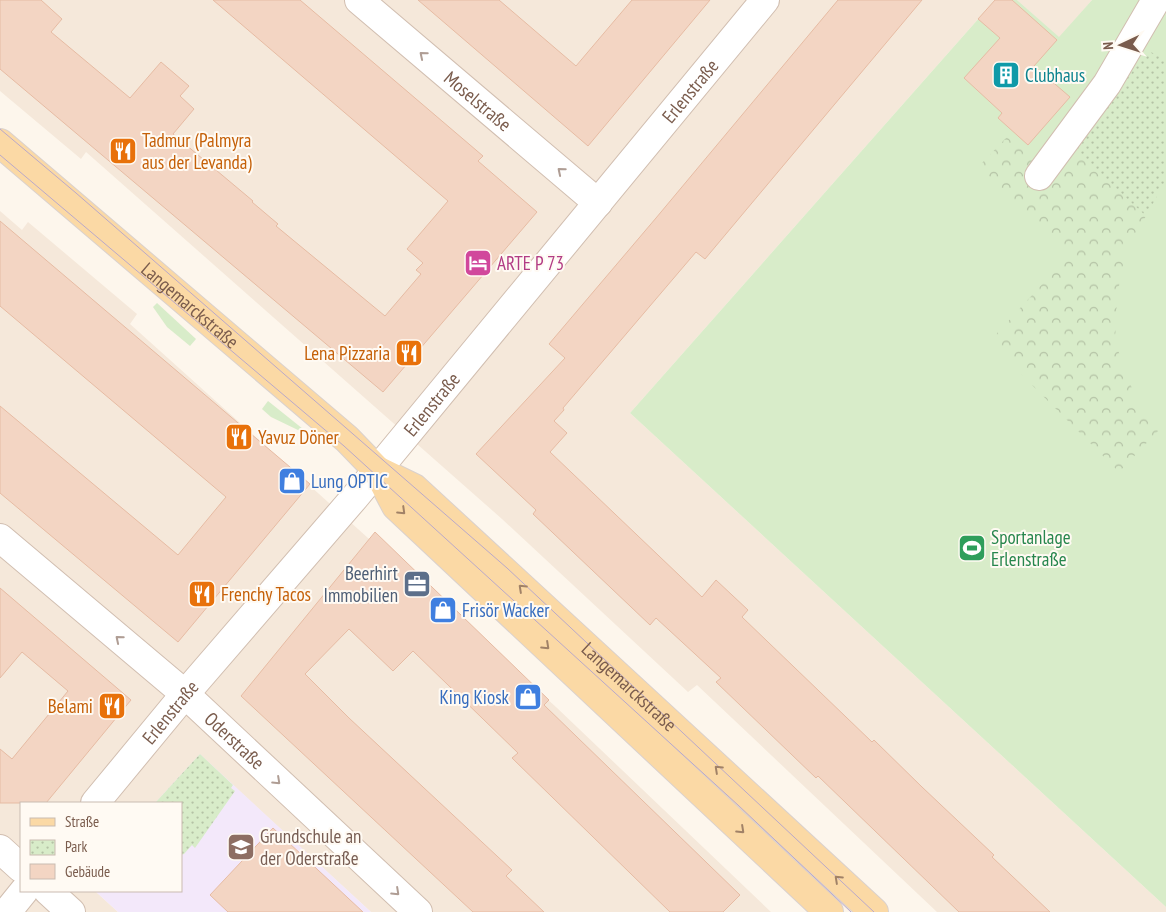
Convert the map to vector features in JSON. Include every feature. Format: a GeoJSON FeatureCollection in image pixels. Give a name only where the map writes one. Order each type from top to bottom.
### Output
{"type":"FeatureCollection","features":[{"type":"Feature","properties":{"kind":"main road","name":"Langemarckstraße"},"geometry":{"type":"LineString","coordinates":[[0,143],[339,432],[377,470],[396,506],[829,912]]}},
{"type":"Feature","properties":{"kind":"main road","name":"Langemarckstraße"},"geometry":{"type":"LineString","coordinates":[[377,470],[414,488],[874,912]]}},
{"type":"Feature","properties":{"kind":"street","name":"Moselstraße"},"geometry":{"type":"LineString","coordinates":[[359,0],[598,203]]}},
{"type":"Feature","properties":{"kind":"street","name":"Erlenstraße"},"geometry":{"type":"LineString","coordinates":[[96,802],[185,694],[377,470],[765,0]]}},
{"type":"Feature","properties":{"kind":"street"},"geometry":{"type":"LineString","coordinates":[[1039,176],[1107,84],[1156,0]]}},
{"type":"Feature","properties":{"kind":"street","name":"Oderstraße"},"geometry":{"type":"LineString","coordinates":[[0,538],[185,694],[418,912]]}},
{"type":"Feature","properties":{"kind":"street"},"geometry":{"type":"LineString","coordinates":[[0,849],[20,867]]}},
{"type":"Feature","properties":{"kind":"street"},"geometry":{"type":"LineString","coordinates":[[7,912],[23,892]]}},
{"type":"Feature","properties":{"kind":"street"},"geometry":{"type":"LineString","coordinates":[[49,892],[71,912]]}},
{"type":"Feature","properties":{"kind":"shaded area"},"geometry":{"type":"Polygon","coordinates":[[[0,0],[995,0],[630,413],[1166,907],[1166,912],[937,912],[697,685],[688,692],[502,519],[86,152],[81,159],[0,91],[0,0]]]}},
{"type":"Feature","properties":{"kind":"shaded area"},"geometry":{"type":"Polygon","coordinates":[[[1017,0],[1092,0],[1059,38],[1017,0]]]}},
{"type":"Feature","properties":{"kind":"shaded area"},"geometry":{"type":"Polygon","coordinates":[[[0,211],[22,230],[28,222],[137,314],[130,324],[556,707],[771,912],[371,912],[200,755],[156,802],[20,802],[20,892],[96,892],[118,912],[0,912],[0,211]]]}},
{"type":"Feature","properties":{"kind":"shaded area","name":"Grundschule an der Oderstraße"},"geometry":{"type":"Polygon","coordinates":[[[200,754],[371,912],[118,912],[96,892],[182,892],[182,802],[156,802],[200,754]]]}},
{"type":"Feature","properties":{"kind":"green space","name":"Sportanlage Erlenstraße"},"geometry":{"type":"Polygon","coordinates":[[[995,0],[1017,0],[1059,37],[1092,0],[1166,0],[1166,907],[630,413],[995,0]]]}},
{"type":"Feature","properties":{"kind":"green space"},"geometry":{"type":"Polygon","coordinates":[[[1149,51],[1166,60],[1166,180],[1146,216],[1071,147],[1149,51]]]}},
{"type":"Feature","properties":{"kind":"green space"},"geometry":{"type":"Polygon","coordinates":[[[1008,136],[1051,169],[1071,147],[1146,216],[1126,248],[1117,297],[1115,342],[1134,394],[1158,431],[1119,472],[989,342],[1068,256],[979,166],[1008,136]]]}},
{"type":"Feature","properties":{"kind":"green space"},"geometry":{"type":"Polygon","coordinates":[[[157,303],[196,339],[190,346],[167,327],[153,307],[157,303]]]}},
{"type":"Feature","properties":{"kind":"green space"},"geometry":{"type":"Polygon","coordinates":[[[268,401],[303,429],[300,431],[271,417],[262,409],[268,401]]]}},
{"type":"Feature","properties":{"kind":"green space"},"geometry":{"type":"Polygon","coordinates":[[[200,754],[233,785],[231,788],[235,791],[195,848],[192,845],[182,855],[182,802],[156,802],[200,754]]]}},
{"type":"Feature","properties":{"kind":"building"},"geometry":{"type":"Polygon","coordinates":[[[0,0],[41,0],[62,19],[51,32],[130,98],[161,62],[189,86],[180,96],[194,109],[173,134],[253,201],[278,224],[276,226],[385,316],[421,274],[416,270],[423,263],[407,249],[448,201],[213,0],[300,0],[483,156],[478,161],[537,212],[383,392],[0,69],[0,0]]]}},
{"type":"Feature","properties":{"kind":"building"},"geometry":{"type":"Polygon","coordinates":[[[418,0],[499,0],[576,66],[632,0],[710,0],[588,146],[418,0]]]}},
{"type":"Feature","properties":{"kind":"building"},"geometry":{"type":"Polygon","coordinates":[[[838,0],[922,0],[705,259],[696,252],[563,408],[564,410],[554,421],[567,433],[550,452],[702,597],[716,580],[748,610],[742,617],[872,742],[874,740],[994,855],[992,857],[1050,912],[959,912],[818,776],[816,778],[716,682],[721,678],[656,618],[650,625],[533,514],[536,510],[476,454],[565,358],[549,344],[838,0]]]}},
{"type":"Feature","properties":{"kind":"building","name":"Clubhaus"},"geometry":{"type":"Polygon","coordinates":[[[995,0],[1012,0],[1057,40],[1034,66],[1070,97],[1028,145],[998,118],[1002,113],[964,78],[1000,38],[978,19],[995,0]]]}},
{"type":"Feature","properties":{"kind":"building"},"geometry":{"type":"Polygon","coordinates":[[[0,221],[310,484],[178,642],[0,493],[0,406],[178,555],[226,497],[0,306],[0,221]]]}},
{"type":"Feature","properties":{"kind":"building"},"geometry":{"type":"Polygon","coordinates":[[[375,532],[549,700],[544,705],[740,895],[723,912],[670,912],[512,758],[518,753],[413,651],[393,671],[349,629],[305,674],[349,718],[512,870],[506,876],[544,912],[473,912],[241,696],[375,532]]]}},
{"type":"Feature","properties":{"kind":"building"},"geometry":{"type":"Polygon","coordinates":[[[0,588],[131,700],[47,802],[0,803],[0,749],[12,759],[68,691],[22,652],[0,678],[0,588]]]}},
{"type":"Feature","properties":{"kind":"building"},"geometry":{"type":"Polygon","coordinates":[[[273,828],[363,912],[228,912],[210,895],[273,828]]]}},
{"type":"Feature","properties":{"kind":"tram line"},"geometry":{"type":"LineString","coordinates":[[0,129],[507,568],[874,912]]}},
{"type":"Feature","properties":{"kind":"tram line"},"geometry":{"type":"LineString","coordinates":[[0,155],[344,446],[738,805],[851,912]]}},
{"type":"Feature","properties":{"kind":"place","name":"Clubhaus"},"geometry":{"type":"Point","coordinates":[1006,75]}},
{"type":"Feature","properties":{"kind":"place","name":"Tadmur (Palmyra aus der Levanda)"},"geometry":{"type":"Point","coordinates":[123,151]}},
{"type":"Feature","properties":{"kind":"place","name":"ARTE P 73"},"geometry":{"type":"Point","coordinates":[478,263]}},
{"type":"Feature","properties":{"kind":"place","name":"Lena Pizzaria"},"geometry":{"type":"Point","coordinates":[409,353]}},
{"type":"Feature","properties":{"kind":"place","name":"Yavuz Döner"},"geometry":{"type":"Point","coordinates":[239,437]}},
{"type":"Feature","properties":{"kind":"place","name":"Lung OPTIC"},"geometry":{"type":"Point","coordinates":[292,481]}},
{"type":"Feature","properties":{"kind":"place","name":"Sportanlage Erlenstraße"},"geometry":{"type":"Point","coordinates":[972,548]}},
{"type":"Feature","properties":{"kind":"place","name":"Beerhirt Immobilien"},"geometry":{"type":"Point","coordinates":[417,584]}},
{"type":"Feature","properties":{"kind":"place","name":"Frenchy Tacos"},"geometry":{"type":"Point","coordinates":[202,594]}},
{"type":"Feature","properties":{"kind":"place","name":"Frisör Wacker"},"geometry":{"type":"Point","coordinates":[443,610]}},
{"type":"Feature","properties":{"kind":"place","name":"King Kiosk"},"geometry":{"type":"Point","coordinates":[528,697]}},
{"type":"Feature","properties":{"kind":"place","name":"Belami"},"geometry":{"type":"Point","coordinates":[112,706]}},
{"type":"Feature","properties":{"kind":"place","name":"Grundschule an der Oderstraße"},"geometry":{"type":"Point","coordinates":[241,847]}}]}
